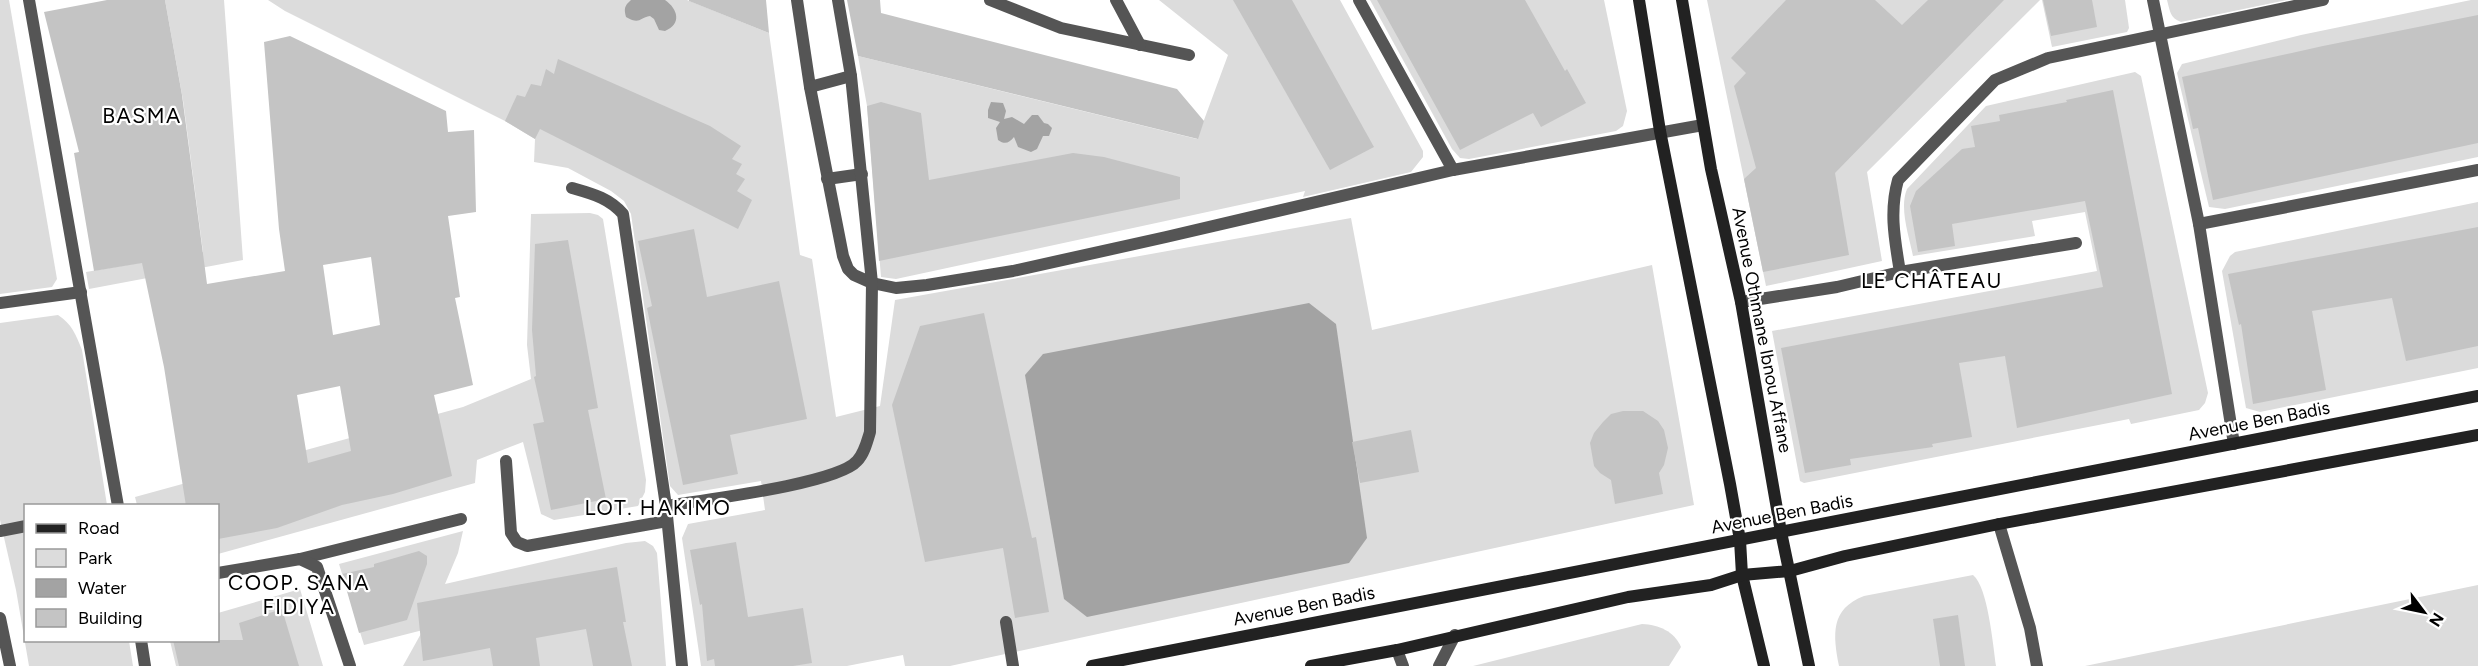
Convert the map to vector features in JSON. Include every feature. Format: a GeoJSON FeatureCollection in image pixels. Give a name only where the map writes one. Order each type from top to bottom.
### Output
{"type":"FeatureCollection","features":[{"type":"Feature","properties":{"kind":"main road"},"geometry":{"type":"LineString","coordinates":[[1639,0],[1660,131],[1740,540],[1742,575],[1764,666]]}},
{"type":"Feature","properties":{"kind":"main road","name":"Avenue Othmane Ibnou Affane"},"geometry":{"type":"LineString","coordinates":[[1682,0],[1711,169],[1741,302],[1781,532],[1809,666]]}},
{"type":"Feature","properties":{"kind":"main road","name":"Avenue Ben Badis"},"geometry":{"type":"LineString","coordinates":[[1092,666],[2478,396]]}},
{"type":"Feature","properties":{"kind":"main road"},"geometry":{"type":"LineString","coordinates":[[1311,666],[1397,650],[1628,597],[1711,585],[1742,575],[1790,571],[1845,556],[1999,524],[2478,435]]}},
{"type":"Feature","properties":{"kind":"street"},"geometry":{"type":"LineString","coordinates":[[29,0],[118,504]]}},
{"type":"Feature","properties":{"kind":"street"},"geometry":{"type":"LineString","coordinates":[[797,0],[810,87],[843,256],[848,269],[861,279],[896,288],[1013,271],[1453,170],[1703,125]]}},
{"type":"Feature","properties":{"kind":"street"},"geometry":{"type":"LineString","coordinates":[[666,506],[816,480],[843,471],[857,462],[866,446],[870,432],[872,283],[851,76],[838,0]]}},
{"type":"Feature","properties":{"kind":"street"},"geometry":{"type":"LineString","coordinates":[[990,0],[1061,28],[1189,55]]}},
{"type":"Feature","properties":{"kind":"street"},"geometry":{"type":"LineString","coordinates":[[1014,0],[1028,15]]}},
{"type":"Feature","properties":{"kind":"street"},"geometry":{"type":"LineString","coordinates":[[1116,0],[1140,45]]}},
{"type":"Feature","properties":{"kind":"street"},"geometry":{"type":"LineString","coordinates":[[1359,0],[1453,170]]}},
{"type":"Feature","properties":{"kind":"street"},"geometry":{"type":"LineString","coordinates":[[2153,0],[2199,224],[2234,444]]}},
{"type":"Feature","properties":{"kind":"street"},"geometry":{"type":"LineString","coordinates":[[1900,272],[1894,237],[1892,199],[1898,180],[1995,80],[2048,58],[2323,0]]}},
{"type":"Feature","properties":{"kind":"street"},"geometry":{"type":"LineString","coordinates":[[810,87],[851,76]]}},
{"type":"Feature","properties":{"kind":"street"},"geometry":{"type":"LineString","coordinates":[[2199,224],[2478,170]]}},
{"type":"Feature","properties":{"kind":"street"},"geometry":{"type":"LineString","coordinates":[[827,179],[862,174]]}},
{"type":"Feature","properties":{"kind":"street"},"geometry":{"type":"LineString","coordinates":[[572,188],[601,196],[616,205],[623,214],[666,506],[682,666]]}},
{"type":"Feature","properties":{"kind":"street"},"geometry":{"type":"LineString","coordinates":[[1741,302],[1837,287],[1900,272],[2076,243]]}},
{"type":"Feature","properties":{"kind":"street"},"geometry":{"type":"LineString","coordinates":[[0,303],[81,292]]}},
{"type":"Feature","properties":{"kind":"street"},"geometry":{"type":"LineString","coordinates":[[506,461],[511,533],[517,542],[527,546],[667,521]]}},
{"type":"Feature","properties":{"kind":"street"},"geometry":{"type":"LineString","coordinates":[[219,573],[300,558],[461,519]]}},
{"type":"Feature","properties":{"kind":"street"},"geometry":{"type":"LineString","coordinates":[[1999,524],[2030,628],[2037,666]]}},
{"type":"Feature","properties":{"kind":"street"},"geometry":{"type":"LineString","coordinates":[[0,531],[24,526]]}},
{"type":"Feature","properties":{"kind":"street"},"geometry":{"type":"LineString","coordinates":[[300,558],[317,567],[350,666]]}},
{"type":"Feature","properties":{"kind":"street"},"geometry":{"type":"LineString","coordinates":[[0,618],[10,666]]}},
{"type":"Feature","properties":{"kind":"street"},"geometry":{"type":"LineString","coordinates":[[1006,622],[1013,666]]}},
{"type":"Feature","properties":{"kind":"street"},"geometry":{"type":"LineString","coordinates":[[1439,666],[1455,635]]}},
{"type":"Feature","properties":{"kind":"street"},"geometry":{"type":"LineString","coordinates":[[141,642],[145,666]]}},
{"type":"Feature","properties":{"kind":"street"},"geometry":{"type":"LineString","coordinates":[[1397,650],[1403,666]]}},
{"type":"Feature","properties":{"kind":"green space"},"geometry":{"type":"Polygon","coordinates":[[[0,0],[9,0],[57,279],[52,287],[0,294],[0,0]]]}},
{"type":"Feature","properties":{"kind":"green space"},"geometry":{"type":"Polygon","coordinates":[[[165,0],[224,0],[243,260],[89,289],[86,272],[203,252],[183,100],[165,0]]]}},
{"type":"Feature","properties":{"kind":"green space"},"geometry":{"type":"Polygon","coordinates":[[[268,0],[687,0],[769,33],[800,255],[812,259],[836,417],[880,406],[895,300],[1351,218],[1372,330],[1652,265],[1694,505],[950,666],[905,666],[903,655],[847,666],[701,666],[682,538],[688,524],[765,510],[761,481],[678,495],[670,486],[631,214],[624,201],[611,191],[568,168],[534,162],[535,139],[505,121],[285,11],[268,0]]]}},
{"type":"Feature","properties":{"kind":"green space"},"geometry":{"type":"Polygon","coordinates":[[[1159,0],[1340,0],[1423,151],[1423,157],[1411,172],[1303,197],[1305,191],[896,279],[881,277],[867,106],[858,56],[1197,139],[1228,55],[1159,0]]]}},
{"type":"Feature","properties":{"kind":"green space"},"geometry":{"type":"Polygon","coordinates":[[[1370,0],[1604,0],[1627,111],[1623,126],[1616,131],[1469,159],[1460,158],[1452,149],[1370,0]]]}},
{"type":"Feature","properties":{"kind":"green space"},"geometry":{"type":"Polygon","coordinates":[[[1707,0],[2040,0],[1867,172],[1882,261],[1766,286],[1707,0]]]}},
{"type":"Feature","properties":{"kind":"green space"},"geometry":{"type":"Polygon","coordinates":[[[2042,0],[2125,0],[2129,28],[2127,32],[2052,47],[2042,0]]]}},
{"type":"Feature","properties":{"kind":"green space"},"geometry":{"type":"Polygon","coordinates":[[[2167,0],[2287,0],[2181,22],[2173,16],[2167,0]]]}},
{"type":"Feature","properties":{"kind":"green space"},"geometry":{"type":"Polygon","coordinates":[[[2478,0],[2478,157],[2225,209],[2209,207],[2177,73],[2182,64],[2301,35],[2478,0]]]}},
{"type":"Feature","properties":{"kind":"green space"},"geometry":{"type":"Polygon","coordinates":[[[2135,72],[2141,76],[2208,393],[2205,403],[2199,410],[2131,424],[2129,419],[1804,483],[1800,481],[1772,331],[2097,271],[2085,212],[2032,221],[2035,236],[1913,256],[1906,222],[1905,197],[1907,189],[1986,106],[2135,72]]]}},
{"type":"Feature","properties":{"kind":"green space"},"geometry":{"type":"Polygon","coordinates":[[[2478,202],[2478,368],[2260,412],[2246,408],[2222,271],[2230,256],[2235,252],[2478,202]]]}},
{"type":"Feature","properties":{"kind":"green space"},"geometry":{"type":"Polygon","coordinates":[[[590,213],[603,219],[646,480],[645,492],[638,506],[554,520],[541,514],[523,442],[477,460],[475,483],[219,554],[219,504],[137,504],[135,497],[463,407],[531,379],[527,345],[531,214],[590,213]]]}},
{"type":"Feature","properties":{"kind":"green space"},"geometry":{"type":"Polygon","coordinates":[[[58,315],[70,326],[82,350],[107,504],[24,504],[24,637],[0,520],[0,323],[58,315]]]}},
{"type":"Feature","properties":{"kind":"green space"},"geometry":{"type":"Polygon","coordinates":[[[463,531],[458,553],[445,584],[626,543],[645,541],[653,546],[657,553],[666,666],[403,666],[423,630],[364,645],[339,564],[463,531]]]}},
{"type":"Feature","properties":{"kind":"green space"},"geometry":{"type":"Polygon","coordinates":[[[1973,575],[1978,581],[1986,604],[1996,666],[1839,666],[1836,624],[1845,608],[1853,601],[1864,596],[1973,575]]]}},
{"type":"Feature","properties":{"kind":"green space"},"geometry":{"type":"Polygon","coordinates":[[[2478,585],[2478,666],[2085,666],[2478,585]]]}},
{"type":"Feature","properties":{"kind":"green space"},"geometry":{"type":"Polygon","coordinates":[[[300,589],[323,666],[176,666],[170,642],[219,642],[219,613],[300,589]]]}},
{"type":"Feature","properties":{"kind":"green space"},"geometry":{"type":"Polygon","coordinates":[[[1642,624],[1665,630],[1678,641],[1681,647],[1669,666],[1473,666],[1642,624]]]}},
{"type":"Feature","properties":{"kind":"green space"},"geometry":{"type":"Polygon","coordinates":[[[25,642],[129,642],[133,666],[29,666],[25,642]]]}},
{"type":"Feature","properties":{"kind":"water"},"geometry":{"type":"Polygon","coordinates":[[[631,0],[665,0],[675,12],[674,24],[665,31],[659,30],[650,16],[637,21],[626,17],[625,8],[631,0]]]}},
{"type":"Feature","properties":{"kind":"water"},"geometry":{"type":"Polygon","coordinates":[[[991,102],[1003,103],[1006,111],[1004,119],[1012,117],[1024,124],[1032,115],[1038,115],[1052,128],[1049,136],[1043,136],[1037,149],[1031,152],[1018,147],[1014,137],[1007,143],[1000,142],[996,128],[1000,122],[988,118],[991,102]]]}},
{"type":"Feature","properties":{"kind":"water"},"geometry":{"type":"Polygon","coordinates":[[[1309,303],[1336,324],[1367,538],[1349,563],[1087,617],[1064,599],[1025,375],[1043,354],[1309,303]]]}},
{"type":"Feature","properties":{"kind":"building"},"geometry":{"type":"Polygon","coordinates":[[[107,0],[165,0],[182,95],[207,284],[285,271],[279,229],[264,42],[290,36],[446,111],[448,132],[474,130],[476,212],[448,216],[460,297],[455,298],[473,385],[434,395],[452,476],[393,494],[342,505],[277,528],[219,539],[219,504],[186,504],[164,367],[142,263],[94,271],[74,153],[79,152],[44,12],[107,0]],[[371,257],[323,265],[333,335],[380,325],[371,257]],[[340,386],[297,395],[308,463],[351,451],[340,386]]]}},
{"type":"Feature","properties":{"kind":"building"},"geometry":{"type":"Polygon","coordinates":[[[689,0],[766,0],[769,33],[689,1],[689,0]]]}},
{"type":"Feature","properties":{"kind":"building"},"geometry":{"type":"Polygon","coordinates":[[[847,0],[880,0],[881,13],[1177,89],[1204,121],[1198,139],[858,56],[847,0]]]}},
{"type":"Feature","properties":{"kind":"building"},"geometry":{"type":"Polygon","coordinates":[[[1233,0],[1292,0],[1374,147],[1330,170],[1233,0]]]}},
{"type":"Feature","properties":{"kind":"building"},"geometry":{"type":"Polygon","coordinates":[[[1377,0],[1525,0],[1586,103],[1541,127],[1533,113],[1460,150],[1377,0]]]}},
{"type":"Feature","properties":{"kind":"building"},"geometry":{"type":"Polygon","coordinates":[[[1786,0],[1875,0],[1902,25],[1928,0],[2004,0],[1835,173],[1849,255],[1763,272],[1744,179],[1756,168],[1734,86],[1746,73],[1731,58],[1786,0]]]}},
{"type":"Feature","properties":{"kind":"building"},"geometry":{"type":"Polygon","coordinates":[[[2043,0],[2092,0],[2097,27],[2051,36],[2043,0]]]}},
{"type":"Feature","properties":{"kind":"building"},"geometry":{"type":"Polygon","coordinates":[[[2478,15],[2478,143],[2213,200],[2198,128],[2193,129],[2182,77],[2478,15]]]}},
{"type":"Feature","properties":{"kind":"building"},"geometry":{"type":"Polygon","coordinates":[[[558,59],[710,126],[741,146],[732,159],[742,164],[736,174],[745,179],[737,191],[752,200],[738,229],[540,129],[535,139],[505,121],[517,95],[525,97],[531,84],[541,86],[546,69],[554,74],[558,59]]]}},
{"type":"Feature","properties":{"kind":"building"},"geometry":{"type":"Polygon","coordinates":[[[2113,90],[2172,394],[2017,428],[2005,356],[1959,363],[1972,437],[1932,444],[1933,447],[1850,459],[1851,465],[1805,473],[1781,348],[2103,287],[2085,201],[1952,224],[1955,246],[1918,252],[1910,206],[1916,191],[1962,149],[1975,147],[1971,126],[2000,121],[1999,115],[2067,102],[2066,100],[2113,90]]]}},
{"type":"Feature","properties":{"kind":"building"},"geometry":{"type":"Polygon","coordinates":[[[881,102],[921,113],[929,180],[1073,153],[1104,157],[1180,177],[1180,199],[879,261],[867,106],[881,102]]]}},
{"type":"Feature","properties":{"kind":"building"},"geometry":{"type":"Polygon","coordinates":[[[2478,227],[2478,346],[2406,361],[2392,298],[2312,311],[2326,390],[2253,404],[2241,324],[2239,325],[2228,274],[2478,227]]]}},
{"type":"Feature","properties":{"kind":"building"},"geometry":{"type":"Polygon","coordinates":[[[694,229],[707,297],[779,281],[807,419],[730,435],[738,474],[683,485],[647,308],[652,306],[638,241],[694,229]]]}},
{"type":"Feature","properties":{"kind":"building"},"geometry":{"type":"Polygon","coordinates":[[[568,240],[598,408],[588,410],[606,499],[551,510],[533,424],[544,422],[534,377],[536,376],[532,330],[535,244],[568,240]]]}},
{"type":"Feature","properties":{"kind":"building"},"geometry":{"type":"Polygon","coordinates":[[[984,313],[1032,538],[1036,537],[1049,612],[1015,618],[1003,548],[925,562],[892,405],[920,326],[984,313]]]}},
{"type":"Feature","properties":{"kind":"building"},"geometry":{"type":"Polygon","coordinates":[[[1623,411],[1643,411],[1658,421],[1664,430],[1668,448],[1664,465],[1659,473],[1663,494],[1615,504],[1611,480],[1594,466],[1590,443],[1594,433],[1611,414],[1623,411]]]}},
{"type":"Feature","properties":{"kind":"building"},"geometry":{"type":"Polygon","coordinates":[[[1411,430],[1419,472],[1360,483],[1352,442],[1411,430]]]}},
{"type":"Feature","properties":{"kind":"building"},"geometry":{"type":"Polygon","coordinates":[[[736,542],[748,617],[803,608],[812,663],[793,666],[715,666],[714,659],[707,661],[702,604],[700,605],[690,550],[736,542]]]}},
{"type":"Feature","properties":{"kind":"building"},"geometry":{"type":"Polygon","coordinates":[[[419,551],[427,556],[427,564],[407,620],[359,633],[342,574],[374,567],[374,564],[419,551]]]}},
{"type":"Feature","properties":{"kind":"building"},"geometry":{"type":"Polygon","coordinates":[[[617,567],[626,622],[623,622],[632,666],[593,666],[586,629],[536,638],[540,666],[493,666],[490,648],[423,661],[417,603],[617,567]]]}},
{"type":"Feature","properties":{"kind":"building"},"geometry":{"type":"Polygon","coordinates":[[[282,609],[299,666],[179,666],[173,642],[243,640],[239,623],[282,609]]]}},
{"type":"Feature","properties":{"kind":"building"},"geometry":{"type":"Polygon","coordinates":[[[1958,615],[1965,666],[1940,666],[1933,619],[1958,615]]]}},
{"type":"Feature","properties":{"kind":"district","name":"BASMA"},"geometry":{"type":"Point","coordinates":[142,115]}},
{"type":"Feature","properties":{"kind":"district","name":"LE CHÂTEAU"},"geometry":{"type":"Point","coordinates":[1932,280]}},
{"type":"Feature","properties":{"kind":"district","name":"LOT. HAKIMO"},"geometry":{"type":"Point","coordinates":[658,507]}},
{"type":"Feature","properties":{"kind":"district","name":"COOP. SANA FIDIYA"},"geometry":{"type":"Point","coordinates":[299,594]}}]}
